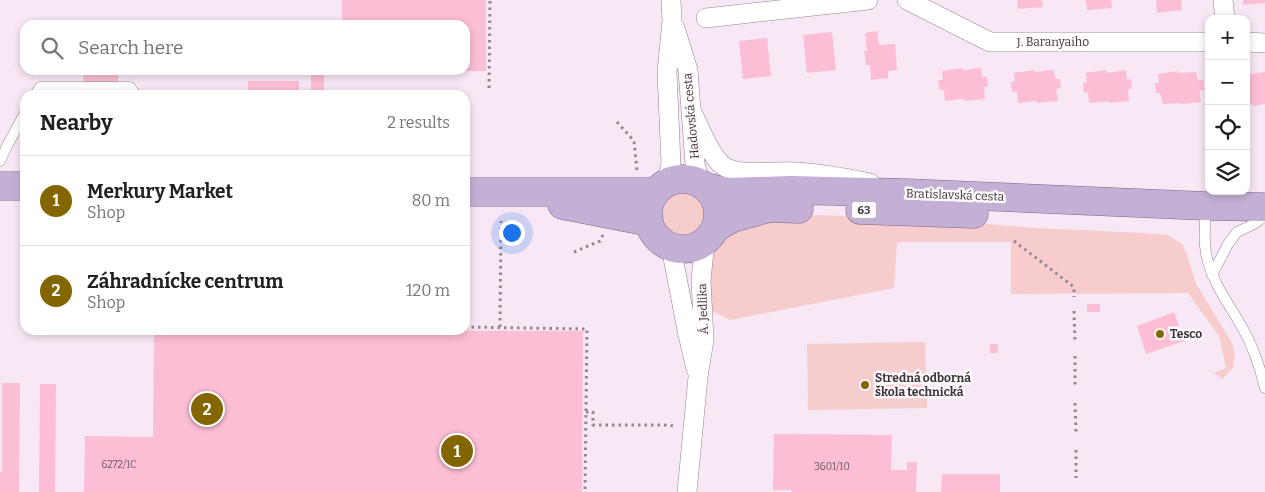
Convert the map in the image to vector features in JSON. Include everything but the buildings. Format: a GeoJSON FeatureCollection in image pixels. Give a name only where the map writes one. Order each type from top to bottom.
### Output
{"type":"FeatureCollection","features":[{"type":"Feature","properties":{"kind":"main road","name":"Bratislavská cesta"},"geometry":{"type":"LineString","coordinates":[[470,192],[660,188],[674,180],[683,179],[692,180],[702,185],[728,192],[791,190],[908,193],[1265,207]]}},
{"type":"Feature","properties":{"kind":"main road"},"geometry":{"type":"LineString","coordinates":[[702,185],[710,192],[717,206],[718,213],[710,235]]}},
{"type":"Feature","properties":{"kind":"main road"},"geometry":{"type":"LineString","coordinates":[[0,186],[20,186]]}},
{"type":"Feature","properties":{"kind":"main road"},"geometry":{"type":"LineString","coordinates":[[660,188],[648,206],[648,222],[656,238],[672,247]]}},
{"type":"Feature","properties":{"kind":"main road","name":"Bratislavská cesta"},"geometry":{"type":"LineString","coordinates":[[498,192],[648,222]]}},
{"type":"Feature","properties":{"kind":"main road","name":"Bratislavská cesta"},"geometry":{"type":"LineString","coordinates":[[672,247],[680,249],[697,246],[733,218],[769,208],[1016,216],[1206,206]]}},
{"type":"Feature","properties":{"kind":"street","name":"Hadovská cesta"},"geometry":{"type":"LineString","coordinates":[[660,188],[671,164],[667,72],[672,21],[671,0]]}},
{"type":"Feature","properties":{"kind":"street"},"geometry":{"type":"LineString","coordinates":[[706,18],[868,0]]}},
{"type":"Feature","properties":{"kind":"street","name":"J. Baranyaiho"},"geometry":{"type":"LineString","coordinates":[[907,0],[990,42],[1205,42]]}},
{"type":"Feature","properties":{"kind":"street"},"geometry":{"type":"LineString","coordinates":[[1223,0],[1225,15]]}},
{"type":"Feature","properties":{"kind":"street","name":"Hadovská cesta"},"geometry":{"type":"LineString","coordinates":[[672,21],[688,70],[695,164],[702,185]]}},
{"type":"Feature","properties":{"kind":"street"},"geometry":{"type":"LineString","coordinates":[[1250,42],[1265,43]]}},
{"type":"Feature","properties":{"kind":"street"},"geometry":{"type":"LineString","coordinates":[[692,112],[715,157],[723,166],[731,170],[743,172],[795,172],[844,177],[908,193]]}},
{"type":"Feature","properties":{"kind":"street","name":"Á. Jedlika"},"geometry":{"type":"LineString","coordinates":[[687,492],[698,377],[704,340],[701,280],[710,235]]}},
{"type":"Feature","properties":{"kind":"street","name":"Á. Jedlika"},"geometry":{"type":"LineString","coordinates":[[672,247],[687,330],[698,377]]}},
{"type":"Feature","properties":{"kind":"lane"},"geometry":{"type":"LineString","coordinates":[[38,90],[40,87],[130,87],[132,90]]}},
{"type":"Feature","properties":{"kind":"lane"},"geometry":{"type":"LineString","coordinates":[[0,161],[20,122]]}},
{"type":"Feature","properties":{"kind":"lane"},"geometry":{"type":"LineString","coordinates":[[1206,206],[1204,237],[1207,258],[1212,274],[1254,352],[1265,388]]}},
{"type":"Feature","properties":{"kind":"lane"},"geometry":{"type":"LineString","coordinates":[[1212,274],[1228,244],[1237,232],[1265,216]]}},
{"type":"Feature","properties":{"kind":"path"},"geometry":{"type":"LineString","coordinates":[[489,88],[488,40],[490,0]]}},
{"type":"Feature","properties":{"kind":"path"},"geometry":{"type":"LineString","coordinates":[[617,122],[634,141],[637,171]]}},
{"type":"Feature","properties":{"kind":"path"},"geometry":{"type":"LineString","coordinates":[[500,327],[501,221]]}},
{"type":"Feature","properties":{"kind":"path"},"geometry":{"type":"LineString","coordinates":[[574,252],[600,240],[606,229]]}},
{"type":"Feature","properties":{"kind":"path"},"geometry":{"type":"LineString","coordinates":[[1014,240],[1074,287],[1074,297]]}},
{"type":"Feature","properties":{"kind":"path"},"geometry":{"type":"LineString","coordinates":[[1074,311],[1075,342]]}},
{"type":"Feature","properties":{"kind":"path"},"geometry":{"type":"LineString","coordinates":[[470,327],[587,329],[585,490]]}},
{"type":"Feature","properties":{"kind":"path"},"geometry":{"type":"LineString","coordinates":[[1075,356],[1075,388]]}},
{"type":"Feature","properties":{"kind":"path"},"geometry":{"type":"LineString","coordinates":[[1075,403],[1076,432]]}},
{"type":"Feature","properties":{"kind":"path"},"geometry":{"type":"LineString","coordinates":[[586,412],[593,412],[593,425],[678,426]]}},
{"type":"Feature","properties":{"kind":"path"},"geometry":{"type":"LineString","coordinates":[[1076,450],[1076,478]]}},
{"type":"Feature","properties":{"kind":"shaded area"},"geometry":{"type":"Polygon","coordinates":[[[686,189],[698,195],[703,203],[703,221],[698,229],[690,234],[676,235],[664,229],[659,221],[658,207],[664,195],[672,190],[686,189]]]}},
{"type":"Feature","properties":{"kind":"shaded area"},"geometry":{"type":"Polygon","coordinates":[[[817,215],[924,219],[1036,228],[1168,235],[1182,244],[1196,284],[1232,343],[1235,355],[1233,368],[1222,379],[1214,373],[1226,368],[1219,336],[1188,293],[1011,294],[1011,242],[897,242],[894,288],[730,320],[708,309],[711,258],[728,231],[752,220],[817,215]]]}},
{"type":"Feature","properties":{"kind":"shaded area"},"geometry":{"type":"Polygon","coordinates":[[[925,342],[927,408],[808,410],[807,344],[925,342]]]}},
{"type":"Feature","properties":{"kind":"place","name":"Tesco"},"geometry":{"type":"Point","coordinates":[1160,334]}},
{"type":"Feature","properties":{"kind":"place","name":"Stredná odborná škola technická"},"geometry":{"type":"Point","coordinates":[865,385]}},
{"type":"Feature","properties":{"kind":"place","name":"Záhradnícke centrum"},"geometry":{"type":"Point","coordinates":[207,409]}},
{"type":"Feature","properties":{"kind":"place","name":"Merkury Market"},"geometry":{"type":"Point","coordinates":[457,451]}}]}
